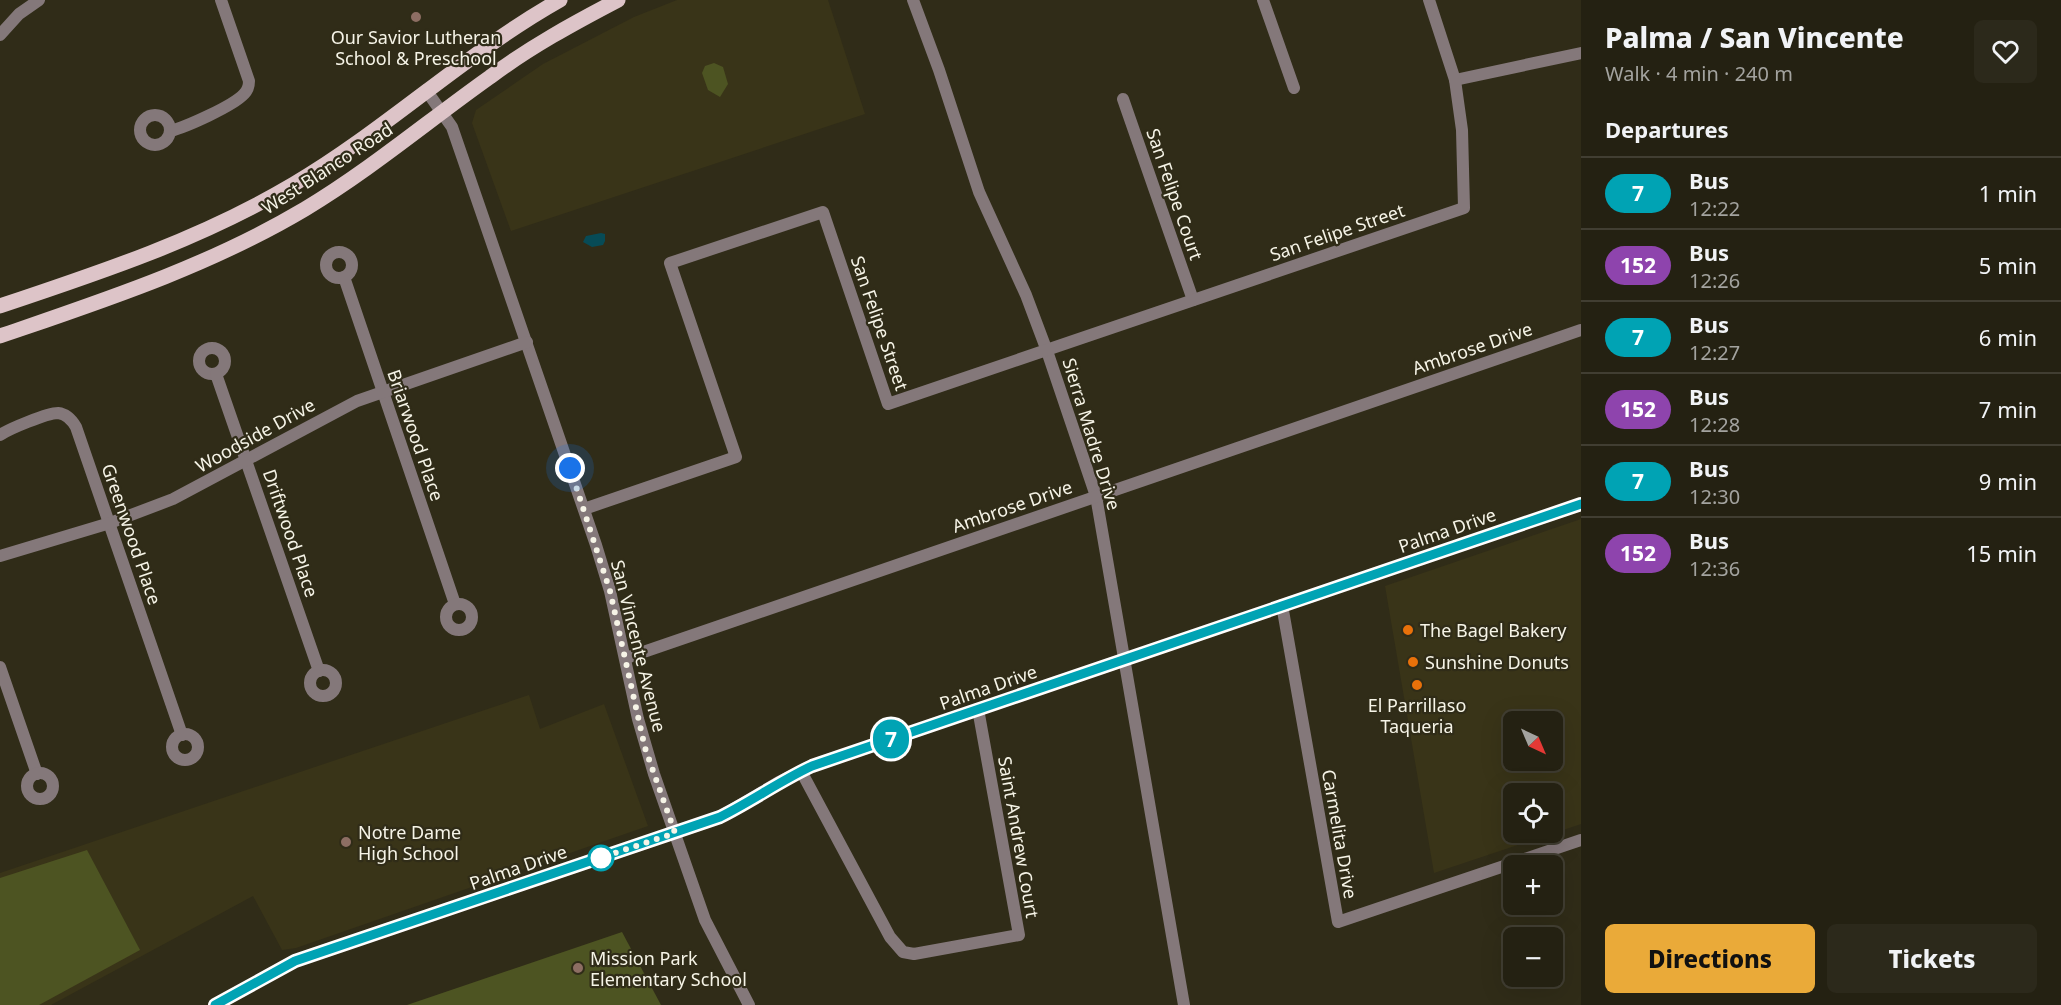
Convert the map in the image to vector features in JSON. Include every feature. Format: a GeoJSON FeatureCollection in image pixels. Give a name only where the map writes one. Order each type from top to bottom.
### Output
{"type":"FeatureCollection","features":[{"type":"Feature","properties":{"kind":"main road","name":"West Blanco Road"},"geometry":{"type":"LineString","coordinates":[[0,306],[156,252],[225,222],[295,183],[363,139],[494,41],[560,0]]}},
{"type":"Feature","properties":{"kind":"main road","name":"West Blanco Road"},"geometry":{"type":"LineString","coordinates":[[0,336],[133,290],[234,247],[307,207],[364,170],[523,54],[563,29],[618,0]]}},
{"type":"Feature","properties":{"kind":"street"},"geometry":{"type":"LineString","coordinates":[[0,35],[19,14],[39,0]]}},
{"type":"Feature","properties":{"kind":"street"},"geometry":{"type":"LineString","coordinates":[[170,131],[186,127],[239,98],[247,90],[249,81],[221,0]]}},
{"type":"Feature","properties":{"kind":"street","name":"Sierra Madre Drive"},"geometry":{"type":"LineString","coordinates":[[913,0],[980,192],[1026,295],[1047,351],[1096,496],[1184,1005]]}},
{"type":"Feature","properties":{"kind":"street"},"geometry":{"type":"LineString","coordinates":[[1263,0],[1294,88]]}},
{"type":"Feature","properties":{"kind":"street"},"geometry":{"type":"LineString","coordinates":[[1429,0],[1455,80],[1581,53]]}},
{"type":"Feature","properties":{"kind":"street","name":"San Felipe Street"},"geometry":{"type":"LineString","coordinates":[[584,509],[736,457],[670,263],[823,212],[888,404],[1464,208],[1462,130],[1455,80]]}},
{"type":"Feature","properties":{"kind":"street","name":"San Vincente Avenue"},"geometry":{"type":"LineString","coordinates":[[426,90],[452,127],[584,509],[610,591],[645,748],[705,920],[749,1005]]}},
{"type":"Feature","properties":{"kind":"street","name":"San Felipe Court"},"geometry":{"type":"LineString","coordinates":[[1123,99],[1193,300]]}},
{"type":"Feature","properties":{"kind":"street","name":"Briarwood Place"},"geometry":{"type":"LineString","coordinates":[[344,277],[455,604]]}},
{"type":"Feature","properties":{"kind":"street","name":"Ambrose Drive"},"geometry":{"type":"LineString","coordinates":[[626,658],[1581,330]]}},
{"type":"Feature","properties":{"kind":"street","name":"Woodside Drive"},"geometry":{"type":"LineString","coordinates":[[0,556],[110,523],[173,499],[330,415],[382,391],[526,342]]}},
{"type":"Feature","properties":{"kind":"street","name":"Driftwood Place"},"geometry":{"type":"LineString","coordinates":[[216,374],[319,671]]}},
{"type":"Feature","properties":{"kind":"street","name":"Greenwood Place"},"geometry":{"type":"LineString","coordinates":[[0,435],[10,429],[53,414],[62,414],[76,427],[182,735]]}},
{"type":"Feature","properties":{"kind":"street","name":"Palma Drive"},"geometry":{"type":"LineString","coordinates":[[220,1004],[295,961],[675,833],[733,810],[801,771],[1581,504]]}},
{"type":"Feature","properties":{"kind":"street","name":"Carmelita Drive"},"geometry":{"type":"LineString","coordinates":[[1282,605],[1338,922],[1581,840]]}},
{"type":"Feature","properties":{"kind":"street"},"geometry":{"type":"LineString","coordinates":[[0,667],[37,774]]}},
{"type":"Feature","properties":{"kind":"street","name":"Saint Andrew Court"},"geometry":{"type":"LineString","coordinates":[[801,771],[890,937],[903,952],[914,954],[1018,935],[978,709]]}},
{"type":"Feature","properties":{"kind":"shaded area"},"geometry":{"type":"Polygon","coordinates":[[[677,0],[828,0],[865,114],[511,231],[472,123],[476,110],[543,64],[634,17],[677,0]]]}},
{"type":"Feature","properties":{"kind":"shaded area"},"geometry":{"type":"Polygon","coordinates":[[[1581,519],[1581,824],[1563,830],[1563,783],[1503,783],[1503,843],[1524,843],[1434,873],[1385,586],[1581,519]]]}},
{"type":"Feature","properties":{"kind":"shaded area","name":"Notre Dame High School"},"geometry":{"type":"Polygon","coordinates":[[[529,695],[540,729],[604,704],[648,826],[296,948],[282,950],[253,896],[51,1005],[0,1005],[0,873],[529,695]]]}},
{"type":"Feature","properties":{"kind":"green space"},"geometry":{"type":"Polygon","coordinates":[[[714,63],[723,67],[728,84],[720,97],[708,90],[702,73],[705,66],[714,63]]]}},
{"type":"Feature","properties":{"kind":"green space"},"geometry":{"type":"Polygon","coordinates":[[[87,850],[140,950],[39,1005],[0,1005],[0,878],[87,850]]]}},
{"type":"Feature","properties":{"kind":"green space","name":"Mission Park Elementary School"},"geometry":{"type":"Polygon","coordinates":[[[622,932],[661,1005],[407,1005],[622,932]]]}},
{"type":"Feature","properties":{"kind":"water"},"geometry":{"type":"Polygon","coordinates":[[[605,234],[603,245],[592,247],[583,242],[586,236],[605,234]]]}},
{"type":"Feature","properties":{"kind":"bus line","name":"7"},"geometry":{"type":"LineString","coordinates":[[215,1005],[295,961],[720,817],[779,782],[812,766],[1581,504]]}},
{"type":"Feature","properties":{"kind":"place","name":"Our Savior Lutheran School & Preschool"},"geometry":{"type":"Point","coordinates":[416,17]}},
{"type":"Feature","properties":{"kind":"place","name":"The Bagel Bakery"},"geometry":{"type":"Point","coordinates":[1408,630]}},
{"type":"Feature","properties":{"kind":"place","name":"Sunshine Donuts"},"geometry":{"type":"Point","coordinates":[1413,662]}},
{"type":"Feature","properties":{"kind":"place","name":"El Parrillaso Taqueria"},"geometry":{"type":"Point","coordinates":[1417,685]}},
{"type":"Feature","properties":{"kind":"place","name":"Notre Dame High School"},"geometry":{"type":"Point","coordinates":[346,842]}},
{"type":"Feature","properties":{"kind":"place","name":"Mission Park Elementary School"},"geometry":{"type":"Point","coordinates":[578,968]}},
{"type":"Feature","properties":{"kind":"route"},"geometry":{"type":"LineString","coordinates":[[570,468],[610,591],[645,748],[675,833],[597,859],[601,858]]}}]}
